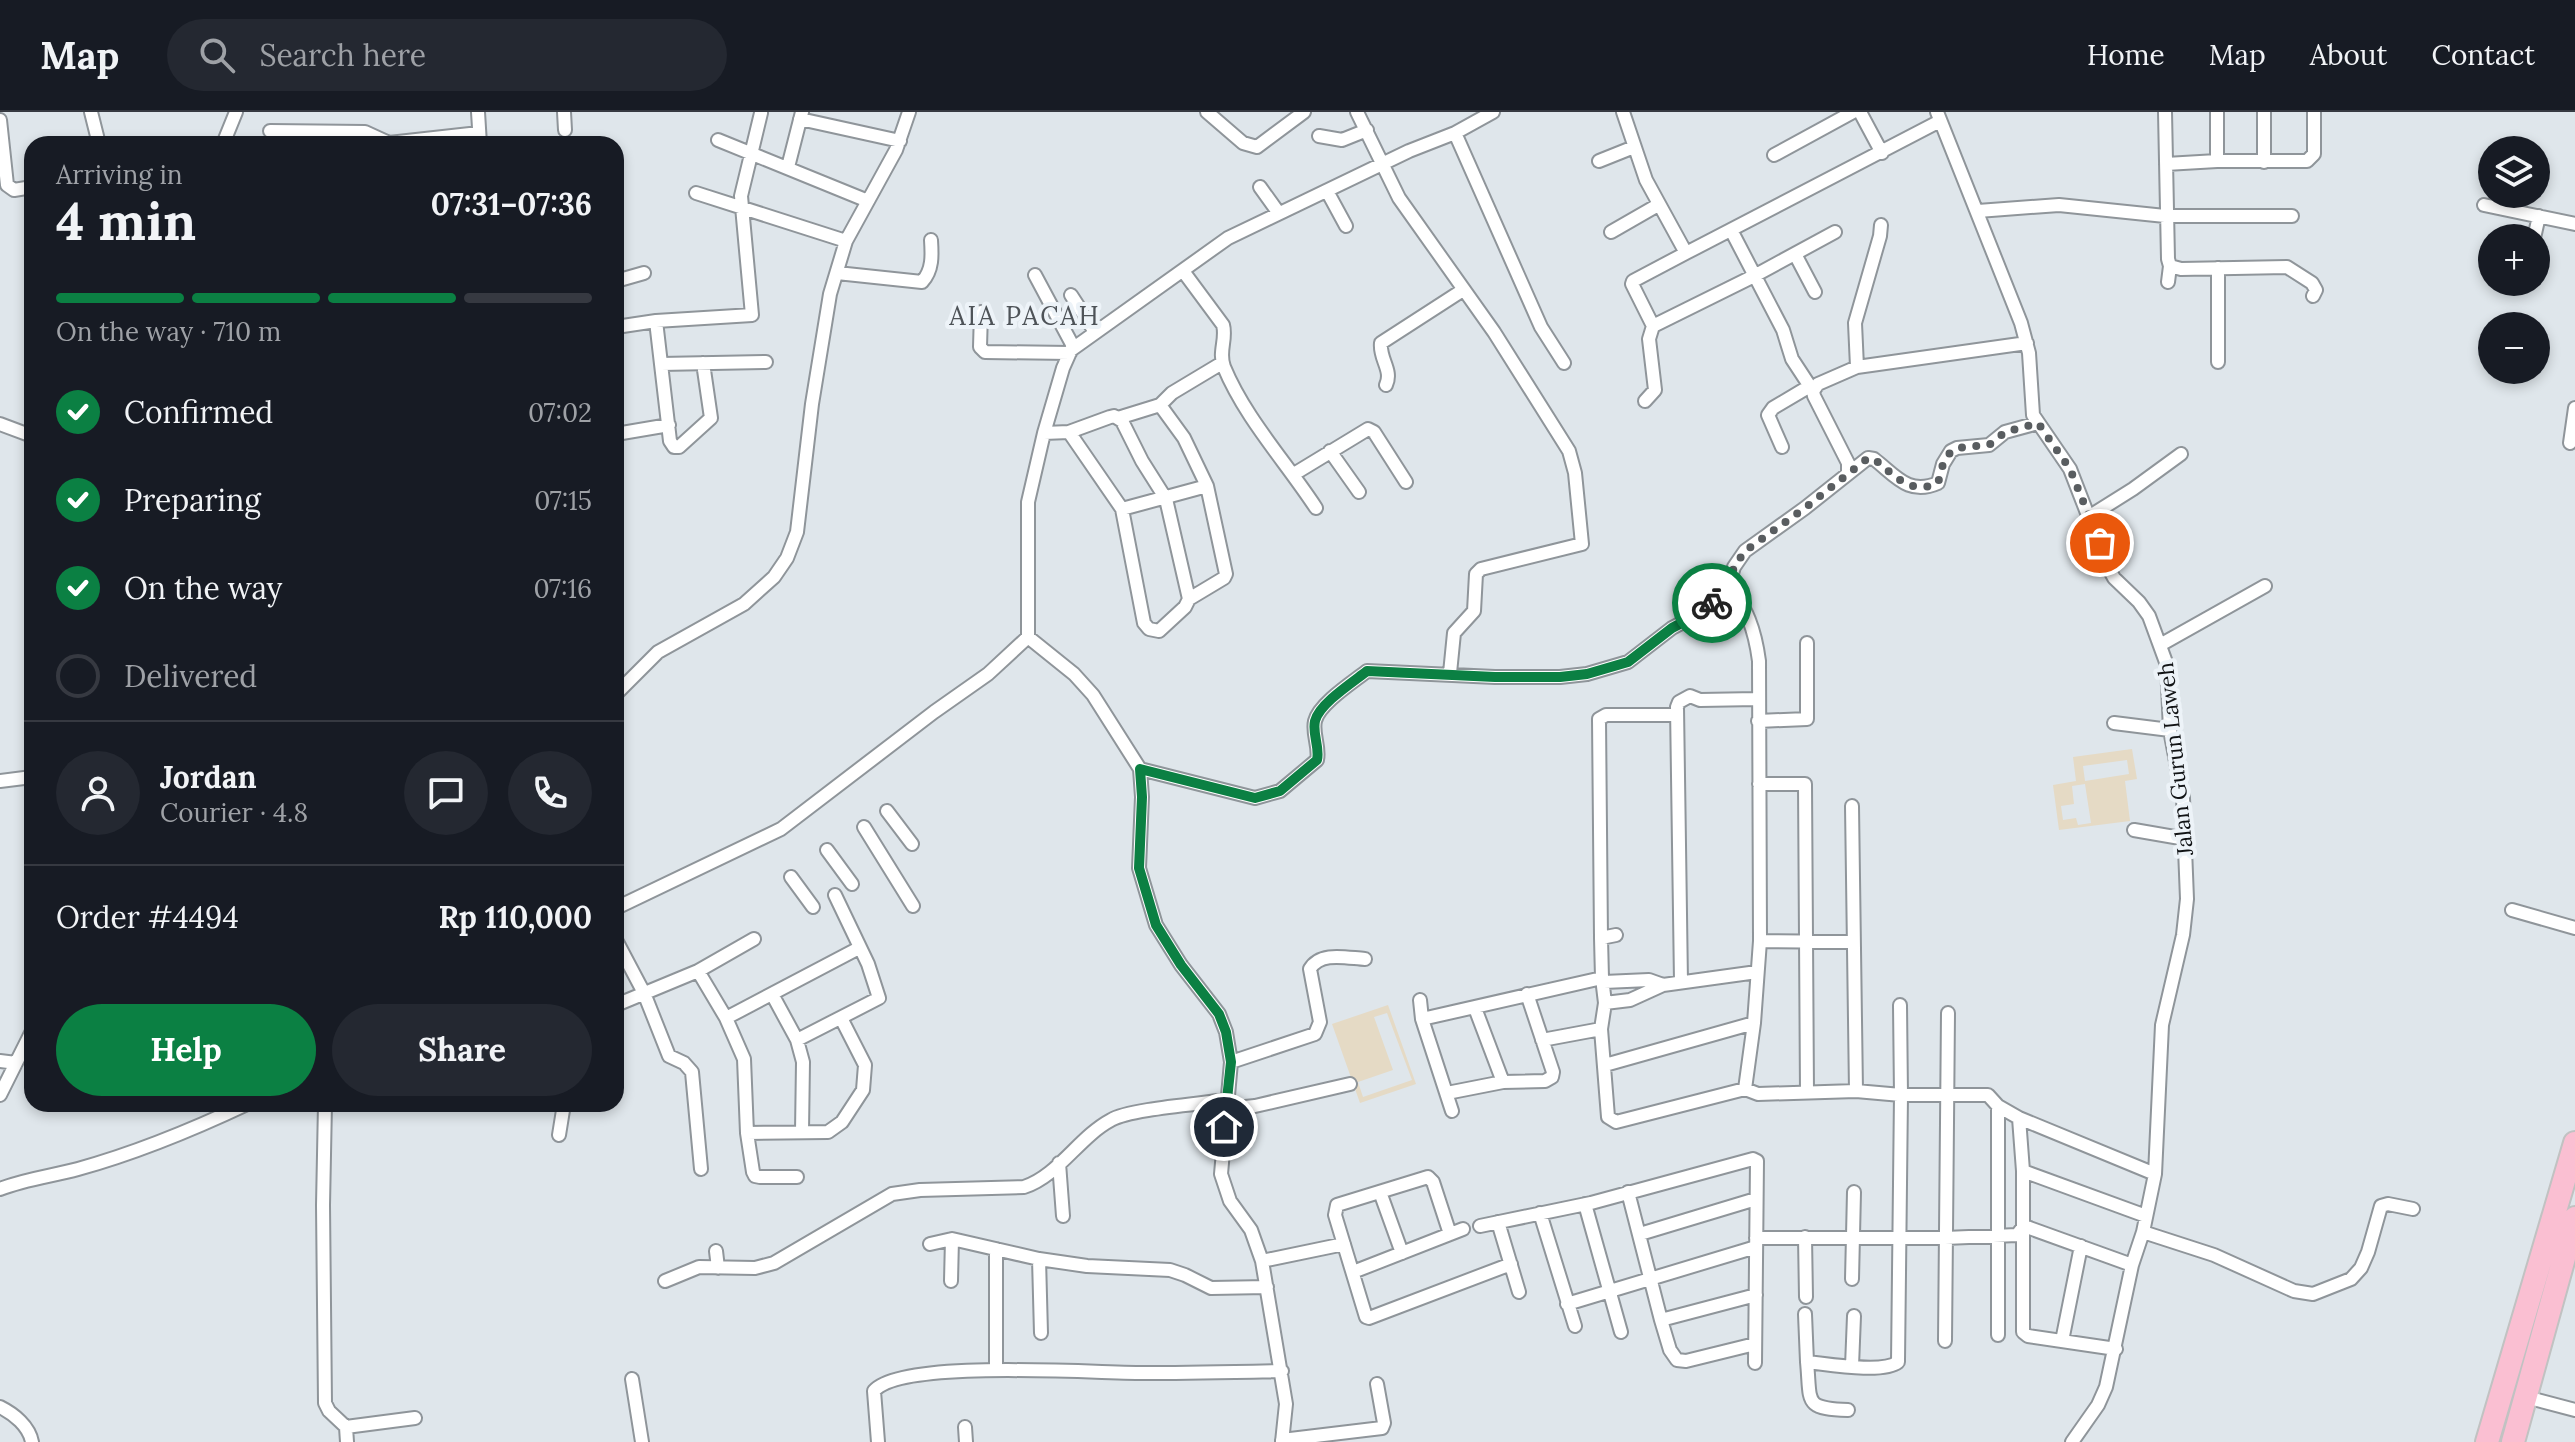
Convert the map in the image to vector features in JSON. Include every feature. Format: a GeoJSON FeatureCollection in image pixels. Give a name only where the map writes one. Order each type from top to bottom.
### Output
{"type":"FeatureCollection","features":[{"type":"Feature","properties":{"kind":"highway"},"geometry":{"type":"LineString","coordinates":[[2487,1442],[2575,1143]]}},
{"type":"Feature","properties":{"kind":"highway"},"geometry":{"type":"LineString","coordinates":[[2513,1442],[2575,1218]]}},
{"type":"Feature","properties":{"kind":"street"},"geometry":{"type":"LineString","coordinates":[[91,112],[97,136]]}},
{"type":"Feature","properties":{"kind":"street"},"geometry":{"type":"LineString","coordinates":[[226,136],[236,112]]}},
{"type":"Feature","properties":{"kind":"street"},"geometry":{"type":"LineString","coordinates":[[478,112],[480,136]]}},
{"type":"Feature","properties":{"kind":"street"},"geometry":{"type":"LineString","coordinates":[[564,112],[565,130]]}},
{"type":"Feature","properties":{"kind":"street"},"geometry":{"type":"LineString","coordinates":[[624,686],[658,652],[751,599],[774,577],[787,558],[797,532],[812,404],[830,294],[846,241],[900,141],[909,112]]}},
{"type":"Feature","properties":{"kind":"street"},"geometry":{"type":"LineString","coordinates":[[1207,112],[1243,143],[1257,147],[1304,112]]}},
{"type":"Feature","properties":{"kind":"street"},"geometry":{"type":"LineString","coordinates":[[1357,112],[1399,198],[1494,332],[1569,451],[1575,473],[1583,541],[1580,545],[1481,569],[1476,574],[1474,611],[1454,633],[1450,673]]}},
{"type":"Feature","properties":{"kind":"street"},"geometry":{"type":"LineString","coordinates":[[624,904],[781,829],[988,674],[1028,637],[1028,502],[1044,433],[1063,368],[1072,350],[1228,238],[1409,151],[1455,133],[1493,112]]}},
{"type":"Feature","properties":{"kind":"street"},"geometry":{"type":"LineString","coordinates":[[1623,112],[1658,205],[1686,253]]}},
{"type":"Feature","properties":{"kind":"street"},"geometry":{"type":"LineString","coordinates":[[1774,155],[1853,112]]}},
{"type":"Feature","properties":{"kind":"street"},"geometry":{"type":"LineString","coordinates":[[1860,112],[1882,153]]}},
{"type":"Feature","properties":{"kind":"street"},"geometry":{"type":"LineString","coordinates":[[2165,112],[2168,282]]}},
{"type":"Feature","properties":{"kind":"street"},"geometry":{"type":"LineString","coordinates":[[2217,112],[2217,161]]}},
{"type":"Feature","properties":{"kind":"street"},"geometry":{"type":"LineString","coordinates":[[2264,112],[2264,162]]}},
{"type":"Feature","properties":{"kind":"street"},"geometry":{"type":"LineString","coordinates":[[2166,164],[2302,162],[2312,158],[2314,112]]}},
{"type":"Feature","properties":{"kind":"street"},"geometry":{"type":"LineString","coordinates":[[624,326],[752,315],[741,196],[761,113]]}},
{"type":"Feature","properties":{"kind":"street"},"geometry":{"type":"LineString","coordinates":[[788,167],[801,115],[900,141]]}},
{"type":"Feature","properties":{"kind":"street"},"geometry":{"type":"LineString","coordinates":[[1645,401],[1655,390],[1649,339],[1653,326],[1633,281],[1882,153],[1938,116]]}},
{"type":"Feature","properties":{"kind":"street","name":"Jalan Gurun Laweh"},"geometry":{"type":"LineString","coordinates":[[1938,116],[1978,211],[2027,343],[2031,406],[2038,423],[2070,469],[2114,578],[2149,616],[2160,645],[2167,665],[2170,730],[2183,798],[2187,899],[2183,935],[2162,1025],[2155,1174],[2143,1232],[2132,1265],[2116,1349],[2102,1396],[2072,1442]]}},
{"type":"Feature","properties":{"kind":"street"},"geometry":{"type":"LineString","coordinates":[[0,120],[7,185],[14,190],[24,188]]}},
{"type":"Feature","properties":{"kind":"street"},"geometry":{"type":"LineString","coordinates":[[1319,136],[1342,140],[1367,130]]}},
{"type":"Feature","properties":{"kind":"street"},"geometry":{"type":"LineString","coordinates":[[278,136],[365,132],[374,136]]}},
{"type":"Feature","properties":{"kind":"street"},"geometry":{"type":"LineString","coordinates":[[1455,133],[1541,327],[1564,363]]}},
{"type":"Feature","properties":{"kind":"street"},"geometry":{"type":"LineString","coordinates":[[718,140],[868,201]]}},
{"type":"Feature","properties":{"kind":"street"},"geometry":{"type":"LineString","coordinates":[[1599,161],[1634,147]]}},
{"type":"Feature","properties":{"kind":"street"},"geometry":{"type":"LineString","coordinates":[[1260,187],[1278,212]]}},
{"type":"Feature","properties":{"kind":"street"},"geometry":{"type":"LineString","coordinates":[[1327,191],[1346,226]]}},
{"type":"Feature","properties":{"kind":"street"},"geometry":{"type":"LineString","coordinates":[[696,193],[846,241]]}},
{"type":"Feature","properties":{"kind":"street"},"geometry":{"type":"LineString","coordinates":[[1611,232],[1658,205]]}},
{"type":"Feature","properties":{"kind":"street"},"geometry":{"type":"LineString","coordinates":[[1978,211],[2059,205],[2165,216],[2292,216]]}},
{"type":"Feature","properties":{"kind":"street"},"geometry":{"type":"LineString","coordinates":[[2499,208],[2575,224]]}},
{"type":"Feature","properties":{"kind":"street"},"geometry":{"type":"LineString","coordinates":[[2537,224],[2539,216]]}},
{"type":"Feature","properties":{"kind":"street"},"geometry":{"type":"LineString","coordinates":[[1857,367],[1855,323],[1878,246],[1881,225]]}},
{"type":"Feature","properties":{"kind":"street"},"geometry":{"type":"LineString","coordinates":[[1731,230],[1783,330],[1792,359],[1811,388],[1848,463],[1848,473]]}},
{"type":"Feature","properties":{"kind":"street"},"geometry":{"type":"LineString","coordinates":[[1653,326],[1835,232]]}},
{"type":"Feature","properties":{"kind":"street"},"geometry":{"type":"LineString","coordinates":[[837,273],[922,282],[927,277],[933,257],[931,240]]}},
{"type":"Feature","properties":{"kind":"street"},"geometry":{"type":"LineString","coordinates":[[1795,254],[1815,292]]}},
{"type":"Feature","properties":{"kind":"street"},"geometry":{"type":"LineString","coordinates":[[2170,266],[2181,269],[2287,267],[2312,283],[2316,290],[2313,296]]}},
{"type":"Feature","properties":{"kind":"street"},"geometry":{"type":"LineString","coordinates":[[2218,268],[2218,362]]}},
{"type":"Feature","properties":{"kind":"street"},"geometry":{"type":"LineString","coordinates":[[1183,271],[1223,325],[1226,334],[1221,349],[1222,363],[1257,425],[1316,508]]}},
{"type":"Feature","properties":{"kind":"street"},"geometry":{"type":"LineString","coordinates":[[624,279],[644,273]]}},
{"type":"Feature","properties":{"kind":"street"},"geometry":{"type":"LineString","coordinates":[[1035,275],[1072,350]]}},
{"type":"Feature","properties":{"kind":"street"},"geometry":{"type":"LineString","coordinates":[[1386,385],[1389,377],[1381,343],[1463,290]]}},
{"type":"Feature","properties":{"kind":"street"},"geometry":{"type":"LineString","coordinates":[[1071,295],[1095,332]]}},
{"type":"Feature","properties":{"kind":"street"},"geometry":{"type":"LineString","coordinates":[[981,312],[980,347],[985,352],[1072,350]]}},
{"type":"Feature","properties":{"kind":"street"},"geometry":{"type":"LineString","coordinates":[[656,321],[670,441],[674,447],[679,447],[711,418],[703,363]]}},
{"type":"Feature","properties":{"kind":"street"},"geometry":{"type":"LineString","coordinates":[[1782,447],[1768,415],[1773,408],[1857,367],[2027,343]]}},
{"type":"Feature","properties":{"kind":"street"},"geometry":{"type":"LineString","coordinates":[[661,364],[766,362]]}},
{"type":"Feature","properties":{"kind":"street"},"geometry":{"type":"LineString","coordinates":[[1044,433],[1069,432],[1110,417],[1118,418],[1160,405],[1172,393],[1222,363]]}},
{"type":"Feature","properties":{"kind":"street"},"geometry":{"type":"LineString","coordinates":[[1069,432],[1122,509],[1144,623],[1149,629],[1159,631],[1185,607],[1189,599],[1226,574],[1207,486],[1184,438],[1160,405]]}},
{"type":"Feature","properties":{"kind":"street"},"geometry":{"type":"LineString","coordinates":[[2570,443],[2575,408]]}},
{"type":"Feature","properties":{"kind":"street"},"geometry":{"type":"LineString","coordinates":[[1118,418],[1166,499],[1189,599]]}},
{"type":"Feature","properties":{"kind":"street"},"geometry":{"type":"LineString","coordinates":[[1727,590],[1734,567],[1745,551],[1871,458],[1906,485],[1933,486],[1938,483],[1943,464],[1951,451],[1989,445],[2005,432],[2038,423]]}},
{"type":"Feature","properties":{"kind":"street"},"geometry":{"type":"LineString","coordinates":[[0,424],[24,433]]}},
{"type":"Feature","properties":{"kind":"street"},"geometry":{"type":"LineString","coordinates":[[624,433],[669,425]]}},
{"type":"Feature","properties":{"kind":"street"},"geometry":{"type":"LineString","coordinates":[[1294,474],[1364,430],[1372,430],[1406,482]]}},
{"type":"Feature","properties":{"kind":"street"},"geometry":{"type":"LineString","coordinates":[[1330,451],[1359,492]]}},
{"type":"Feature","properties":{"kind":"street"},"geometry":{"type":"LineString","coordinates":[[2090,516],[2181,454]]}},
{"type":"Feature","properties":{"kind":"street"},"geometry":{"type":"LineString","coordinates":[[1122,509],[1207,486]]}},
{"type":"Feature","properties":{"kind":"street"},"geometry":{"type":"LineString","coordinates":[[2160,645],[2265,586]]}},
{"type":"Feature","properties":{"kind":"street"},"geometry":{"type":"LineString","coordinates":[[1140,769],[1255,798],[1280,791],[1317,760],[1319,749],[1315,720],[1322,707],[1367,671],[1560,677],[1617,667],[1640,654],[1672,628],[1704,611],[1723,589],[1727,590],[1735,595],[1742,608],[1757,648],[1760,941],[1745,1089]]}},
{"type":"Feature","properties":{"kind":"street"},"geometry":{"type":"LineString","coordinates":[[1028,637],[1074,674],[1093,695],[1140,769],[1139,868],[1156,925],[1165,942],[1219,1014],[1226,1032],[1231,1062],[1221,1160],[1224,1186],[1230,1201],[1251,1230],[1262,1261],[1286,1404],[1282,1441],[1382,1428],[1384,1423],[1377,1384]]}},
{"type":"Feature","properties":{"kind":"street"},"geometry":{"type":"LineString","coordinates":[[1758,721],[1807,719],[1807,643]]}},
{"type":"Feature","properties":{"kind":"street"},"geometry":{"type":"LineString","coordinates":[[1681,982],[1676,715],[1679,702],[1690,696],[1700,700],[1757,699]]}},
{"type":"Feature","properties":{"kind":"street"},"geometry":{"type":"LineString","coordinates":[[1676,715],[1606,715],[1599,719],[1601,938],[1605,1003],[1601,1029],[1608,1117],[1616,1122],[1745,1089],[1758,1094],[1856,1091],[1901,1095],[1988,1095],[1998,1106],[2019,1118],[2155,1174]]}},
{"type":"Feature","properties":{"kind":"street"},"geometry":{"type":"LineString","coordinates":[[2114,723],[2170,730]]}},
{"type":"Feature","properties":{"kind":"street"},"geometry":{"type":"LineString","coordinates":[[0,781],[24,778]]}},
{"type":"Feature","properties":{"kind":"street"},"geometry":{"type":"LineString","coordinates":[[1759,784],[1805,784],[1807,1092]]}},
{"type":"Feature","properties":{"kind":"street"},"geometry":{"type":"LineString","coordinates":[[1852,806],[1856,1091]]}},
{"type":"Feature","properties":{"kind":"street"},"geometry":{"type":"LineString","coordinates":[[887,811],[912,844]]}},
{"type":"Feature","properties":{"kind":"street"},"geometry":{"type":"LineString","coordinates":[[864,827],[913,906]]}},
{"type":"Feature","properties":{"kind":"street"},"geometry":{"type":"LineString","coordinates":[[2134,830],[2186,839]]}},
{"type":"Feature","properties":{"kind":"street"},"geometry":{"type":"LineString","coordinates":[[827,850],[852,884]]}},
{"type":"Feature","properties":{"kind":"street"},"geometry":{"type":"LineString","coordinates":[[791,877],[813,907]]}},
{"type":"Feature","properties":{"kind":"street"},"geometry":{"type":"LineString","coordinates":[[797,1040],[879,998],[868,964],[835,895]]}},
{"type":"Feature","properties":{"kind":"street"},"geometry":{"type":"LineString","coordinates":[[2512,910],[2575,928]]}},
{"type":"Feature","properties":{"kind":"street"},"geometry":{"type":"LineString","coordinates":[[1601,938],[1616,935]]}},
{"type":"Feature","properties":{"kind":"street"},"geometry":{"type":"LineString","coordinates":[[624,1002],[698,971],[754,939]]}},
{"type":"Feature","properties":{"kind":"street"},"geometry":{"type":"LineString","coordinates":[[1760,941],[1853,942]]}},
{"type":"Feature","properties":{"kind":"street"},"geometry":{"type":"LineString","coordinates":[[726,1018],[859,948]]}},
{"type":"Feature","properties":{"kind":"street"},"geometry":{"type":"LineString","coordinates":[[624,955],[644,993],[669,1056],[684,1063],[692,1072],[701,1169]]}},
{"type":"Feature","properties":{"kind":"street"},"geometry":{"type":"LineString","coordinates":[[1231,1062],[1315,1034],[1320,1022],[1310,969],[1313,963],[1323,957],[1365,959]]}},
{"type":"Feature","properties":{"kind":"street"},"geometry":{"type":"LineString","coordinates":[[698,971],[726,1018],[744,1059],[747,1133],[755,1176],[797,1177]]}},
{"type":"Feature","properties":{"kind":"street"},"geometry":{"type":"LineString","coordinates":[[1605,1003],[1630,1000],[1663,985],[1757,972]]}},
{"type":"Feature","properties":{"kind":"street"},"geometry":{"type":"LineString","coordinates":[[1422,1019],[1603,980],[1649,980],[1663,985]]}},
{"type":"Feature","properties":{"kind":"street"},"geometry":{"type":"LineString","coordinates":[[772,994],[797,1040],[803,1062],[802,1131]]}},
{"type":"Feature","properties":{"kind":"street"},"geometry":{"type":"LineString","coordinates":[[1447,1093],[1503,1082],[1549,1080],[1553,1072],[1527,994]]}},
{"type":"Feature","properties":{"kind":"street"},"geometry":{"type":"LineString","coordinates":[[1420,1000],[1422,1019],[1452,1111]]}},
{"type":"Feature","properties":{"kind":"street"},"geometry":{"type":"LineString","coordinates":[[1807,1362],[1891,1367],[1898,1362],[1900,1005]]}},
{"type":"Feature","properties":{"kind":"street"},"geometry":{"type":"LineString","coordinates":[[1475,1008],[1503,1082]]}},
{"type":"Feature","properties":{"kind":"street"},"geometry":{"type":"LineString","coordinates":[[1945,1341],[1948,1013]]}},
{"type":"Feature","properties":{"kind":"street"},"geometry":{"type":"LineString","coordinates":[[747,1133],[828,1132],[835,1129],[854,1107],[863,1090],[864,1059],[841,1018]]}},
{"type":"Feature","properties":{"kind":"street"},"geometry":{"type":"LineString","coordinates":[[1605,1065],[1754,1023]]}},
{"type":"Feature","properties":{"kind":"street"},"geometry":{"type":"LineString","coordinates":[[1542,1040],[1601,1029]]}},
{"type":"Feature","properties":{"kind":"street"},"geometry":{"type":"LineString","coordinates":[[0,1095],[24,1047]]}},
{"type":"Feature","properties":{"kind":"street"},"geometry":{"type":"LineString","coordinates":[[0,1061],[16,1063]]}},
{"type":"Feature","properties":{"kind":"street"},"geometry":{"type":"LineString","coordinates":[[665,1281],[689,1269],[755,1268],[774,1263],[892,1194],[920,1190],[1024,1187],[1039,1182],[1088,1135],[1113,1118],[1226,1104],[1255,1106],[1350,1084]]}},
{"type":"Feature","properties":{"kind":"street"},"geometry":{"type":"LineString","coordinates":[[1998,1106],[1998,1335]]}},
{"type":"Feature","properties":{"kind":"street"},"geometry":{"type":"LineString","coordinates":[[0,1189],[80,1168],[151,1144],[228,1112]]}},
{"type":"Feature","properties":{"kind":"street"},"geometry":{"type":"LineString","coordinates":[[325,1112],[325,1403],[346,1427],[347,1442]]}},
{"type":"Feature","properties":{"kind":"street"},"geometry":{"type":"LineString","coordinates":[[559,1135],[563,1112]]}},
{"type":"Feature","properties":{"kind":"street"},"geometry":{"type":"LineString","coordinates":[[2019,1118],[2023,1171],[2023,1332],[2028,1336],[2116,1349]]}},
{"type":"Feature","properties":{"kind":"street"},"geometry":{"type":"LineString","coordinates":[[1480,1226],[1585,1204],[1753,1159],[1757,1161],[1755,1363]]}},
{"type":"Feature","properties":{"kind":"street"},"geometry":{"type":"LineString","coordinates":[[1059,1163],[1063,1216]]}},
{"type":"Feature","properties":{"kind":"street"},"geometry":{"type":"LineString","coordinates":[[2023,1171],[2146,1216]]}},
{"type":"Feature","properties":{"kind":"street"},"geometry":{"type":"LineString","coordinates":[[1450,1234],[1428,1177],[1337,1205],[1335,1215],[1366,1317],[1511,1264]]}},
{"type":"Feature","properties":{"kind":"street"},"geometry":{"type":"LineString","coordinates":[[1380,1192],[1402,1253]]}},
{"type":"Feature","properties":{"kind":"street"},"geometry":{"type":"LineString","coordinates":[[1628,1192],[1670,1350],[1680,1361],[1755,1344]]}},
{"type":"Feature","properties":{"kind":"street"},"geometry":{"type":"LineString","coordinates":[[1852,1279],[1854,1192]]}},
{"type":"Feature","properties":{"kind":"street"},"geometry":{"type":"LineString","coordinates":[[1640,1234],[1756,1199]]}},
{"type":"Feature","properties":{"kind":"street"},"geometry":{"type":"LineString","coordinates":[[1585,1204],[1621,1332]]}},
{"type":"Feature","properties":{"kind":"street"},"geometry":{"type":"LineString","coordinates":[[2143,1232],[2214,1255],[2294,1291],[2313,1294],[2351,1279],[2361,1268],[2381,1206],[2388,1204],[2413,1209]]}},
{"type":"Feature","properties":{"kind":"street"},"geometry":{"type":"LineString","coordinates":[[1540,1213],[1575,1326]]}},
{"type":"Feature","properties":{"kind":"street"},"geometry":{"type":"LineString","coordinates":[[1498,1222],[1519,1292]]}},
{"type":"Feature","properties":{"kind":"street"},"geometry":{"type":"LineString","coordinates":[[1567,1304],[1651,1279],[1756,1242],[1805,1237],[2017,1235],[2024,1226]]}},
{"type":"Feature","properties":{"kind":"street"},"geometry":{"type":"LineString","coordinates":[[2024,1226],[2132,1265]]}},
{"type":"Feature","properties":{"kind":"street"},"geometry":{"type":"LineString","coordinates":[[1353,1272],[1463,1229]]}},
{"type":"Feature","properties":{"kind":"street"},"geometry":{"type":"LineString","coordinates":[[1805,1237],[1806,1297]]}},
{"type":"Feature","properties":{"kind":"street"},"geometry":{"type":"LineString","coordinates":[[930,1244],[952,1239],[1039,1259],[1087,1266],[1170,1270],[1211,1288],[1267,1287]]}},
{"type":"Feature","properties":{"kind":"street"},"geometry":{"type":"LineString","coordinates":[[951,1281],[952,1239]]}},
{"type":"Feature","properties":{"kind":"street"},"geometry":{"type":"LineString","coordinates":[[1262,1261],[1344,1244]]}},
{"type":"Feature","properties":{"kind":"street"},"geometry":{"type":"LineString","coordinates":[[2062,1341],[2081,1246]]}},
{"type":"Feature","properties":{"kind":"street"},"geometry":{"type":"LineString","coordinates":[[996,1249],[996,1369]]}},
{"type":"Feature","properties":{"kind":"street"},"geometry":{"type":"LineString","coordinates":[[716,1251],[718,1268]]}},
{"type":"Feature","properties":{"kind":"street"},"geometry":{"type":"LineString","coordinates":[[1039,1259],[1041,1333]]}},
{"type":"Feature","properties":{"kind":"street"},"geometry":{"type":"LineString","coordinates":[[1661,1320],[1756,1295]]}},
{"type":"Feature","properties":{"kind":"street"},"geometry":{"type":"LineString","coordinates":[[1805,1314],[1810,1397],[1814,1406],[1848,1410]]}},
{"type":"Feature","properties":{"kind":"street"},"geometry":{"type":"LineString","coordinates":[[1852,1366],[1854,1316]]}},
{"type":"Feature","properties":{"kind":"street"},"geometry":{"type":"LineString","coordinates":[[878,1442],[874,1391],[877,1387],[962,1370],[1137,1373],[1282,1371]]}},
{"type":"Feature","properties":{"kind":"street"},"geometry":{"type":"LineString","coordinates":[[632,1379],[642,1442]]}},
{"type":"Feature","properties":{"kind":"street"},"geometry":{"type":"LineString","coordinates":[[2526,1397],[2575,1410]]}},
{"type":"Feature","properties":{"kind":"street"},"geometry":{"type":"LineString","coordinates":[[0,1407],[19,1421],[32,1442]]}},
{"type":"Feature","properties":{"kind":"street"},"geometry":{"type":"LineString","coordinates":[[346,1427],[415,1418]]}},
{"type":"Feature","properties":{"kind":"street"},"geometry":{"type":"LineString","coordinates":[[965,1427],[966,1442]]}},
{"type":"Feature","properties":{"kind":"shaded area"},"geometry":{"type":"Polygon","coordinates":[[[2132,749],[2137,779],[2125,781],[2130,821],[2059,830],[2053,785],[2076,781],[2073,757],[2132,749]],[[2127,760],[2083,766],[2085,781],[2129,774],[2127,760]],[[2085,784],[2072,786],[2074,804],[2061,806],[2063,820],[2076,818],[2078,825],[2091,823],[2085,784]]]}},
{"type":"Feature","properties":{"kind":"shaded area"},"geometry":{"type":"Polygon","coordinates":[[[1388,1005],[1416,1084],[1360,1103],[1332,1024],[1388,1005]],[[1387,1013],[1374,1017],[1393,1070],[1358,1082],[1363,1097],[1412,1080],[1387,1013]]]}},
{"type":"Feature","properties":{"kind":"way so far"},"geometry":{"type":"LineString","coordinates":[[1712,603],[1723,589],[1727,590],[1734,567],[1745,551],[1868,458],[1884,466],[1906,485],[1933,486],[1938,483],[1943,464],[1951,451],[1983,447],[2005,432],[2038,423],[2070,469],[2100,543]]}},
{"type":"Feature","properties":{"kind":"district","name":"AIA PACAH"},"geometry":{"type":"Point","coordinates":[1025,315]}},
{"type":"Feature","properties":{"kind":"route"},"geometry":{"type":"LineString","coordinates":[[1224,1127],[1231,1062],[1226,1032],[1219,1014],[1181,965],[1156,925],[1139,868],[1140,769],[1255,798],[1280,791],[1317,760],[1319,749],[1315,720],[1322,707],[1367,671],[1495,677],[1587,674],[1628,662],[1672,628],[1704,611],[1712,603]]}}]}
